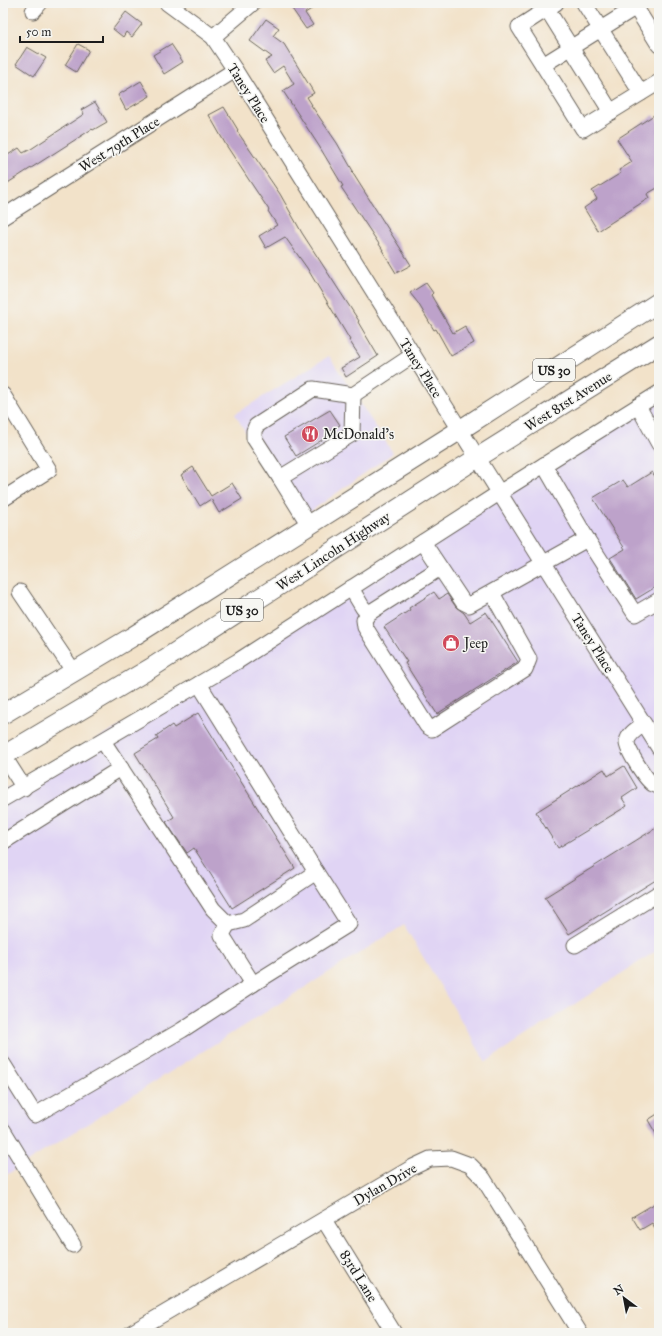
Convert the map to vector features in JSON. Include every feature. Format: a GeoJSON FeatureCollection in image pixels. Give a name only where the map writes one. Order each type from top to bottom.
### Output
{"type":"FeatureCollection","features":[{"type":"Feature","properties":{"kind":"main road","name":"US 30"},"geometry":{"type":"LineString","coordinates":[[3,714],[132,637],[309,526],[659,302]]}},
{"type":"Feature","properties":{"kind":"main road","name":"West 81st Avenue"},"geometry":{"type":"LineString","coordinates":[[477,458],[659,344]]}},
{"type":"Feature","properties":{"kind":"main road","name":"West Lincoln Highway"},"geometry":{"type":"LineString","coordinates":[[3,755],[151,668],[477,458]]}},
{"type":"Feature","properties":{"kind":"street","name":"Taney Place"},"geometry":{"type":"LineString","coordinates":[[167,3],[213,37],[235,70],[658,746]]}},
{"type":"Feature","properties":{"kind":"street"},"geometry":{"type":"LineString","coordinates":[[213,37],[254,3]]}},
{"type":"Feature","properties":{"kind":"street"},"geometry":{"type":"LineString","coordinates":[[584,3],[641,93]]}},
{"type":"Feature","properties":{"kind":"street"},"geometry":{"type":"LineString","coordinates":[[543,65],[600,30],[634,5],[659,45]]}},
{"type":"Feature","properties":{"kind":"street"},"geometry":{"type":"LineString","coordinates":[[611,112],[571,48],[551,6],[519,27],[583,129],[611,112],[659,82]]}},
{"type":"Feature","properties":{"kind":"street","name":"West 79th Place"},"geometry":{"type":"LineString","coordinates":[[3,217],[235,70]]}},
{"type":"Feature","properties":{"kind":"street"},"geometry":{"type":"LineString","coordinates":[[309,526],[254,438],[256,426],[313,390],[353,395],[413,355]]}},
{"type":"Feature","properties":{"kind":"street"},"geometry":{"type":"LineString","coordinates":[[3,799],[245,657],[499,493],[659,393]]}},
{"type":"Feature","properties":{"kind":"street"},"geometry":{"type":"LineString","coordinates":[[3,395],[49,470],[3,499]]}},
{"type":"Feature","properties":{"kind":"street"},"geometry":{"type":"LineString","coordinates":[[280,478],[352,434],[353,395]]}},
{"type":"Feature","properties":{"kind":"street"},"geometry":{"type":"LineString","coordinates":[[638,406],[659,444]]}},
{"type":"Feature","properties":{"kind":"street"},"geometry":{"type":"LineString","coordinates":[[544,466],[635,614],[659,600]]}},
{"type":"Feature","properties":{"kind":"street"},"geometry":{"type":"LineString","coordinates":[[423,542],[463,602],[469,605],[588,539]]}},
{"type":"Feature","properties":{"kind":"street"},"geometry":{"type":"LineString","coordinates":[[440,568],[369,612],[364,620],[365,627],[427,726],[432,729],[525,669],[528,659],[492,593]]}},
{"type":"Feature","properties":{"kind":"street"},"geometry":{"type":"LineString","coordinates":[[351,588],[363,608],[369,612]]}},
{"type":"Feature","properties":{"kind":"street"},"geometry":{"type":"LineString","coordinates":[[20,592],[74,672]]}},
{"type":"Feature","properties":{"kind":"street"},"geometry":{"type":"LineString","coordinates":[[3,1064],[35,1115],[182,1030],[349,924],[199,684]]}},
{"type":"Feature","properties":{"kind":"street"},"geometry":{"type":"LineString","coordinates":[[644,724],[629,735],[627,742],[628,748],[648,780],[654,785],[659,786]]}},
{"type":"Feature","properties":{"kind":"street"},"geometry":{"type":"LineString","coordinates":[[103,741],[213,908],[228,924]]}},
{"type":"Feature","properties":{"kind":"street"},"geometry":{"type":"LineString","coordinates":[[3,755],[24,788]]}},
{"type":"Feature","properties":{"kind":"street"},"geometry":{"type":"LineString","coordinates":[[3,842],[121,768]]}},
{"type":"Feature","properties":{"kind":"street"},"geometry":{"type":"LineString","coordinates":[[253,984],[222,935],[228,924],[244,920],[316,872]]}},
{"type":"Feature","properties":{"kind":"street"},"geometry":{"type":"LineString","coordinates":[[575,945],[659,893]]}},
{"type":"Feature","properties":{"kind":"street"},"geometry":{"type":"LineString","coordinates":[[3,1130],[73,1245]]}},
{"type":"Feature","properties":{"kind":"street","name":"Dylan Drive"},"geometry":{"type":"LineString","coordinates":[[131,1333],[412,1167],[430,1159],[451,1158],[470,1165],[483,1178],[580,1333]]}},
{"type":"Feature","properties":{"kind":"street","name":"83rd Lane"},"geometry":{"type":"LineString","coordinates":[[324,1220],[394,1333]]}},
{"type":"Feature","properties":{"kind":"shaded area"},"geometry":{"type":"Polygon","coordinates":[[[329,356],[393,453],[297,521],[235,414],[329,356]]]}},
{"type":"Feature","properties":{"kind":"shaded area"},"geometry":{"type":"Polygon","coordinates":[[[659,392],[659,949],[486,1062],[404,925],[3,1177],[3,791],[238,661],[659,392]]]}},
{"type":"Feature","properties":{"kind":"building"},"geometry":{"type":"Polygon","coordinates":[[[288,3],[321,3],[305,13],[313,25],[306,29],[288,3]]]}},
{"type":"Feature","properties":{"kind":"building"},"geometry":{"type":"Polygon","coordinates":[[[126,12],[142,24],[132,37],[126,32],[123,37],[113,29],[126,12]]]}},
{"type":"Feature","properties":{"kind":"building"},"geometry":{"type":"Polygon","coordinates":[[[266,19],[279,28],[273,36],[284,44],[314,93],[307,97],[311,105],[337,143],[353,171],[352,172],[411,265],[396,273],[383,250],[341,187],[343,186],[319,146],[283,91],[294,84],[283,66],[273,73],[265,61],[272,57],[250,41],[266,19]]]}},
{"type":"Feature","properties":{"kind":"building"},"geometry":{"type":"Polygon","coordinates":[[[78,44],[89,50],[76,72],[65,65],[78,44]]]}},
{"type":"Feature","properties":{"kind":"building"},"geometry":{"type":"Polygon","coordinates":[[[171,44],[183,62],[164,74],[153,55],[171,44]]]}},
{"type":"Feature","properties":{"kind":"building"},"geometry":{"type":"Polygon","coordinates":[[[27,47],[46,58],[34,76],[16,64],[27,47]]]}},
{"type":"Feature","properties":{"kind":"building"},"geometry":{"type":"Polygon","coordinates":[[[141,81],[150,96],[126,110],[118,95],[141,81]]]}},
{"type":"Feature","properties":{"kind":"building"},"geometry":{"type":"Polygon","coordinates":[[[95,102],[107,122],[93,130],[92,129],[3,186],[3,158],[19,148],[23,153],[31,149],[84,114],[81,110],[95,102]]]}},
{"type":"Feature","properties":{"kind":"building"},"geometry":{"type":"Polygon","coordinates":[[[224,107],[238,130],[237,131],[280,194],[302,233],[359,321],[358,322],[378,356],[346,377],[341,368],[360,357],[307,268],[285,237],[266,248],[259,236],[277,225],[268,211],[269,210],[226,145],[209,115],[224,107]]]}},
{"type":"Feature","properties":{"kind":"building"},"geometry":{"type":"Polygon","coordinates":[[[654,115],[659,123],[659,187],[647,194],[649,198],[598,231],[584,208],[597,199],[592,191],[621,173],[619,170],[632,162],[617,139],[654,115]]]}},
{"type":"Feature","properties":{"kind":"building"},"geometry":{"type":"Polygon","coordinates":[[[426,283],[433,293],[431,295],[453,333],[465,326],[474,343],[451,356],[436,329],[434,330],[418,303],[410,293],[426,283]]]}},
{"type":"Feature","properties":{"kind":"building","name":"McDonald's"},"geometry":{"type":"Polygon","coordinates":[[[330,410],[340,425],[328,432],[330,435],[296,456],[284,437],[330,410]]]}},
{"type":"Feature","properties":{"kind":"building"},"geometry":{"type":"Polygon","coordinates":[[[193,467],[211,496],[232,483],[242,499],[219,513],[211,499],[200,506],[181,475],[193,467]]]}},
{"type":"Feature","properties":{"kind":"building"},"geometry":{"type":"Polygon","coordinates":[[[652,472],[659,482],[659,585],[636,599],[610,558],[625,549],[593,498],[623,480],[628,487],[652,472]]]}},
{"type":"Feature","properties":{"kind":"building","name":"Jeep"},"geometry":{"type":"Polygon","coordinates":[[[434,592],[439,599],[447,594],[456,607],[464,613],[470,622],[486,612],[518,662],[437,714],[405,663],[407,662],[384,627],[410,610],[409,608],[434,592]]]}},
{"type":"Feature","properties":{"kind":"building"},"geometry":{"type":"Polygon","coordinates":[[[198,713],[295,868],[232,908],[194,848],[187,853],[166,822],[174,817],[135,753],[158,739],[156,736],[172,725],[174,728],[198,713]]]}},
{"type":"Feature","properties":{"kind":"building"},"geometry":{"type":"Polygon","coordinates":[[[624,766],[637,788],[622,798],[627,806],[558,848],[536,812],[604,769],[608,776],[624,766]]]}},
{"type":"Feature","properties":{"kind":"building"},"geometry":{"type":"Polygon","coordinates":[[[656,828],[659,833],[659,878],[569,934],[545,897],[656,828]]]}},
{"type":"Feature","properties":{"kind":"building"},"geometry":{"type":"Polygon","coordinates":[[[659,1113],[659,1139],[648,1120],[659,1113]]]}},
{"type":"Feature","properties":{"kind":"building"},"geometry":{"type":"Polygon","coordinates":[[[659,1201],[659,1235],[652,1223],[640,1230],[632,1217],[659,1201]]]}},
{"type":"Feature","properties":{"kind":"place","name":"McDonald's"},"geometry":{"type":"Point","coordinates":[310,434]}},
{"type":"Feature","properties":{"kind":"place","name":"Jeep"},"geometry":{"type":"Point","coordinates":[451,643]}}]}
